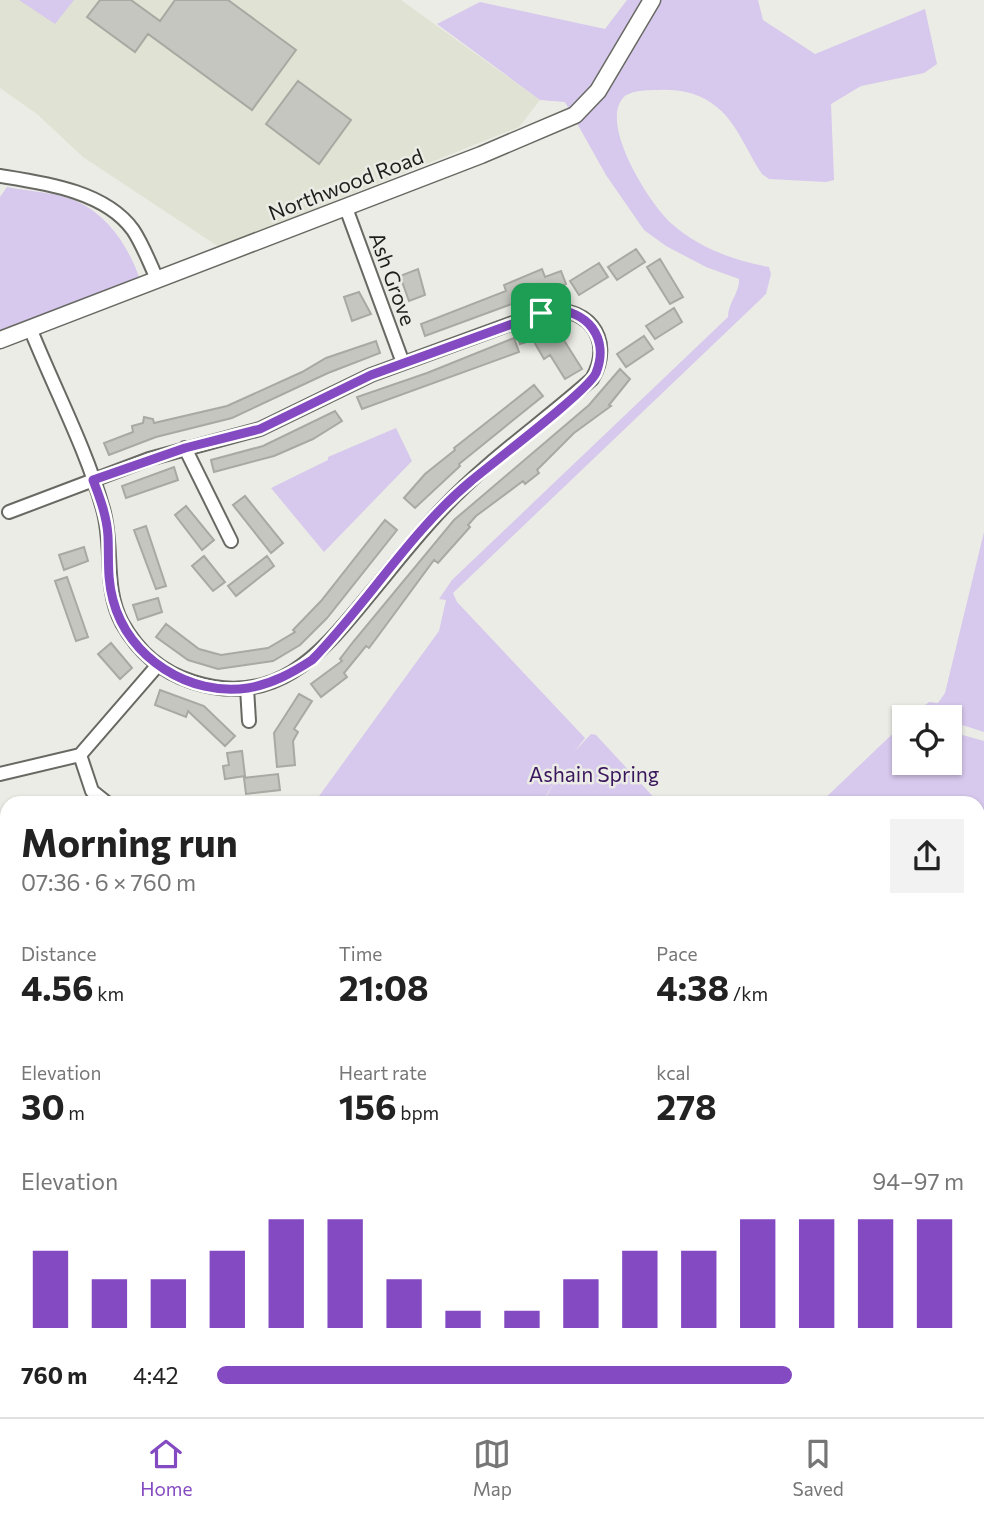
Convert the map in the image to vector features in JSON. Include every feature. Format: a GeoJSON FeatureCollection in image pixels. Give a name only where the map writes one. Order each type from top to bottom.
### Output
{"type":"FeatureCollection","features":[{"type":"Feature","properties":{"kind":"street","name":"Northwood Road"},"geometry":{"type":"LineString","coordinates":[[0,340],[346,208],[575,115],[598,91],[652,0]]}},
{"type":"Feature","properties":{"kind":"street"},"geometry":{"type":"LineString","coordinates":[[0,176],[76,192],[113,212],[132,229],[157,279]]}},
{"type":"Feature","properties":{"kind":"street","name":"Ash Grove"},"geometry":{"type":"LineString","coordinates":[[346,208],[403,363]]}},
{"type":"Feature","properties":{"kind":"street"},"geometry":{"type":"LineString","coordinates":[[9,512],[93,480],[185,448],[260,429],[343,386],[551,310],[571,311],[587,319],[600,345],[593,379],[444,507],[312,660],[289,674],[247,688],[198,684],[157,666],[134,642],[113,600],[107,527],[93,480],[30,328]]}},
{"type":"Feature","properties":{"kind":"street"},"geometry":{"type":"LineString","coordinates":[[185,448],[231,541]]}},
{"type":"Feature","properties":{"kind":"street"},"geometry":{"type":"LineString","coordinates":[[1,772],[80,755],[157,666]]}},
{"type":"Feature","properties":{"kind":"street"},"geometry":{"type":"LineString","coordinates":[[247,688],[249,721]]}},
{"type":"Feature","properties":{"kind":"street"},"geometry":{"type":"LineString","coordinates":[[80,755],[92,791],[98,796]]}},
{"type":"Feature","properties":{"kind":"shaded area"},"geometry":{"type":"Polygon","coordinates":[[[0,0],[401,0],[540,100],[519,127],[219,247],[83,157],[37,114],[0,88],[0,0]]]}},
{"type":"Feature","properties":{"kind":"green space"},"geometry":{"type":"Polygon","coordinates":[[[19,0],[74,0],[55,24],[19,0]]]}},
{"type":"Feature","properties":{"kind":"green space","name":"Ashain Spring"},"geometry":{"type":"Polygon","coordinates":[[[627,0],[758,0],[763,20],[815,54],[925,9],[937,64],[924,73],[861,86],[831,104],[834,180],[826,182],[769,179],[762,174],[725,115],[697,95],[675,90],[639,91],[623,98],[617,110],[622,145],[641,183],[663,215],[706,247],[730,257],[769,267],[771,274],[766,294],[453,593],[457,602],[585,738],[574,752],[591,734],[596,735],[653,796],[547,796],[559,773],[546,796],[319,796],[439,631],[446,600],[439,599],[452,580],[728,317],[739,279],[706,267],[666,246],[644,230],[606,175],[565,102],[540,100],[437,24],[480,2],[605,29],[627,0]]]}},
{"type":"Feature","properties":{"kind":"green space"},"geometry":{"type":"Polygon","coordinates":[[[7,187],[71,199],[96,213],[124,244],[141,283],[0,337],[0,197],[7,187]]]}},
{"type":"Feature","properties":{"kind":"green space"},"geometry":{"type":"Polygon","coordinates":[[[396,428],[412,461],[324,552],[271,488],[328,460],[328,457],[396,428]]]}},
{"type":"Feature","properties":{"kind":"green space"},"geometry":{"type":"Polygon","coordinates":[[[984,532],[984,732],[962,725],[962,705],[925,705],[929,702],[938,703],[945,693],[984,532]]]}},
{"type":"Feature","properties":{"kind":"green space"},"geometry":{"type":"Polygon","coordinates":[[[892,734],[892,775],[962,775],[962,735],[984,741],[984,796],[827,796],[892,734]]]}},
{"type":"Feature","properties":{"kind":"building"},"geometry":{"type":"Polygon","coordinates":[[[100,0],[131,0],[160,21],[175,0],[228,0],[296,50],[252,110],[148,34],[135,52],[87,17],[100,0]]]}},
{"type":"Feature","properties":{"kind":"building"},"geometry":{"type":"Polygon","coordinates":[[[298,81],[351,120],[319,164],[266,124],[298,81]]]}},
{"type":"Feature","properties":{"kind":"building"},"geometry":{"type":"Polygon","coordinates":[[[636,249],[645,262],[617,280],[608,267],[636,249]]]}},
{"type":"Feature","properties":{"kind":"building"},"geometry":{"type":"Polygon","coordinates":[[[660,259],[683,297],[670,304],[647,267],[660,259]]]}},
{"type":"Feature","properties":{"kind":"building"},"geometry":{"type":"Polygon","coordinates":[[[599,263],[608,277],[579,295],[570,281],[599,263]]]}},
{"type":"Feature","properties":{"kind":"building"},"geometry":{"type":"Polygon","coordinates":[[[418,269],[425,295],[409,301],[400,276],[418,269]]]}},
{"type":"Feature","properties":{"kind":"building"},"geometry":{"type":"Polygon","coordinates":[[[542,269],[545,277],[561,271],[566,284],[425,336],[421,324],[506,291],[504,285],[542,269]]]}},
{"type":"Feature","properties":{"kind":"building"},"geometry":{"type":"Polygon","coordinates":[[[359,292],[371,314],[352,321],[344,297],[359,292]]]}},
{"type":"Feature","properties":{"kind":"building"},"geometry":{"type":"Polygon","coordinates":[[[674,308],[682,322],[655,339],[646,326],[674,308]]]}},
{"type":"Feature","properties":{"kind":"building"},"geometry":{"type":"Polygon","coordinates":[[[555,326],[582,369],[565,379],[550,355],[544,359],[533,340],[520,344],[517,335],[534,329],[537,337],[555,326]]]}},
{"type":"Feature","properties":{"kind":"building"},"geometry":{"type":"Polygon","coordinates":[[[644,336],[653,349],[626,367],[617,354],[644,336]]]}},
{"type":"Feature","properties":{"kind":"building"},"geometry":{"type":"Polygon","coordinates":[[[514,338],[519,352],[362,409],[357,397],[427,373],[514,338]]]}},
{"type":"Feature","properties":{"kind":"building"},"geometry":{"type":"Polygon","coordinates":[[[376,341],[380,353],[328,373],[232,418],[156,437],[109,455],[104,443],[133,432],[132,426],[143,423],[144,417],[153,419],[154,423],[227,406],[302,372],[326,358],[376,341]]]}},
{"type":"Feature","properties":{"kind":"building"},"geometry":{"type":"Polygon","coordinates":[[[620,369],[630,379],[609,405],[611,406],[574,433],[537,470],[539,473],[525,484],[523,481],[476,516],[468,525],[470,527],[438,563],[434,560],[369,648],[366,646],[344,673],[347,677],[321,697],[311,684],[342,661],[340,659],[353,642],[454,520],[589,405],[620,369]]]}},
{"type":"Feature","properties":{"kind":"building"},"geometry":{"type":"Polygon","coordinates":[[[534,385],[543,396],[459,464],[460,466],[415,508],[404,498],[425,474],[455,450],[454,448],[534,385]]]}},
{"type":"Feature","properties":{"kind":"building"},"geometry":{"type":"Polygon","coordinates":[[[335,411],[342,421],[313,439],[274,456],[214,472],[211,460],[263,446],[335,411]]]}},
{"type":"Feature","properties":{"kind":"building"},"geometry":{"type":"Polygon","coordinates":[[[174,467],[178,480],[126,498],[122,486],[174,467]]]}},
{"type":"Feature","properties":{"kind":"building"},"geometry":{"type":"Polygon","coordinates":[[[245,496],[283,543],[271,553],[233,505],[245,496]]]}},
{"type":"Feature","properties":{"kind":"building"},"geometry":{"type":"Polygon","coordinates":[[[186,506],[214,540],[202,550],[175,515],[186,506]]]}},
{"type":"Feature","properties":{"kind":"building"},"geometry":{"type":"Polygon","coordinates":[[[385,520],[397,530],[327,618],[300,645],[273,661],[218,669],[188,660],[156,637],[166,624],[199,649],[221,655],[268,648],[295,632],[293,630],[321,601],[385,520]]]}},
{"type":"Feature","properties":{"kind":"building"},"geometry":{"type":"Polygon","coordinates":[[[146,526],[166,586],[156,589],[134,530],[146,526]]]}},
{"type":"Feature","properties":{"kind":"building"},"geometry":{"type":"Polygon","coordinates":[[[84,547],[88,561],[64,570],[59,555],[84,547]]]}},
{"type":"Feature","properties":{"kind":"building"},"geometry":{"type":"Polygon","coordinates":[[[204,556],[225,582],[213,591],[192,566],[204,556]]]}},
{"type":"Feature","properties":{"kind":"building"},"geometry":{"type":"Polygon","coordinates":[[[267,556],[274,566],[236,596],[228,586],[267,556]]]}},
{"type":"Feature","properties":{"kind":"building"},"geometry":{"type":"Polygon","coordinates":[[[67,577],[88,637],[76,641],[55,581],[67,577]]]}},
{"type":"Feature","properties":{"kind":"building"},"geometry":{"type":"Polygon","coordinates":[[[158,598],[162,612],[138,620],[133,605],[158,598]]]}},
{"type":"Feature","properties":{"kind":"building"},"geometry":{"type":"Polygon","coordinates":[[[111,643],[132,668],[120,679],[98,654],[111,643]]]}},
{"type":"Feature","properties":{"kind":"building"},"geometry":{"type":"Polygon","coordinates":[[[160,690],[204,706],[235,736],[225,746],[188,711],[186,717],[155,705],[160,690]]]}},
{"type":"Feature","properties":{"kind":"building"},"geometry":{"type":"Polygon","coordinates":[[[299,694],[312,701],[294,729],[298,732],[293,741],[295,765],[277,767],[274,733],[299,694]]]}},
{"type":"Feature","properties":{"kind":"building"},"geometry":{"type":"Polygon","coordinates":[[[242,751],[245,776],[225,779],[223,766],[229,765],[227,753],[242,751]]]}},
{"type":"Feature","properties":{"kind":"building"},"geometry":{"type":"Polygon","coordinates":[[[278,774],[280,790],[246,794],[244,778],[278,774]]]}},
{"type":"Feature","properties":{"kind":"route"},"geometry":{"type":"LineString","coordinates":[[551,310],[571,311],[587,319],[593,326],[599,339],[600,352],[593,379],[468,483],[444,507],[312,660],[277,680],[259,685],[232,689],[211,687],[180,678],[157,666],[134,642],[118,615],[113,600],[107,527],[93,480],[185,448],[246,434],[277,423],[343,386],[541,313],[551,310]]}}]}
